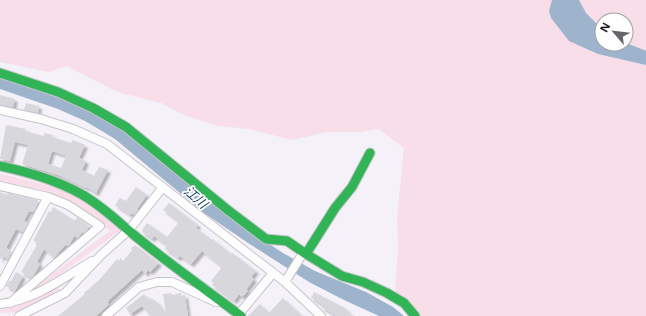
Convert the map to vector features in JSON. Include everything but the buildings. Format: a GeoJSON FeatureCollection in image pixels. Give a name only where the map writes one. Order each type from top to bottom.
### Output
{"type":"FeatureCollection","features":[{"type":"Feature","properties":{"kind":"street"},"geometry":{"type":"LineString","coordinates":[[0,73],[58,92],[92,108],[126,127],[229,212],[266,239],[287,241],[342,276],[363,282],[387,293],[404,303],[415,316]]}},
{"type":"Feature","properties":{"kind":"street"},"geometry":{"type":"LineString","coordinates":[[0,110],[41,119],[73,129],[107,144],[286,282],[321,316]]}},
{"type":"Feature","properties":{"kind":"street"},"geometry":{"type":"LineString","coordinates":[[286,282],[335,208],[352,187],[370,153]]}},
{"type":"Feature","properties":{"kind":"street"},"geometry":{"type":"LineString","coordinates":[[0,166],[23,171],[59,183],[91,199],[239,315],[273,273]]}},
{"type":"Feature","properties":{"kind":"street"},"geometry":{"type":"LineString","coordinates":[[0,186],[48,198],[68,205],[100,226],[10,303]]}},
{"type":"Feature","properties":{"kind":"street"},"geometry":{"type":"LineString","coordinates":[[19,316],[65,293],[129,230],[163,188]]}},
{"type":"Feature","properties":{"kind":"street"},"geometry":{"type":"LineString","coordinates":[[0,286],[48,198]]}},
{"type":"Feature","properties":{"kind":"street"},"geometry":{"type":"LineString","coordinates":[[0,304],[10,303],[40,293],[102,255]]}},
{"type":"Feature","properties":{"kind":"street"},"geometry":{"type":"LineString","coordinates":[[106,316],[139,287],[157,282],[172,282],[230,308]]}},
{"type":"Feature","properties":{"kind":"shaded area"},"geometry":{"type":"Polygon","coordinates":[[[0,0],[646,0],[646,316],[420,316],[395,292],[398,248],[397,218],[404,148],[379,129],[361,132],[327,132],[292,140],[249,129],[218,126],[186,116],[161,103],[117,92],[67,66],[48,72],[0,62],[0,0]]]}},
{"type":"Feature","properties":{"kind":"shaded area"},"geometry":{"type":"Polygon","coordinates":[[[0,174],[42,184],[72,195],[92,206],[121,227],[120,231],[35,292],[32,289],[110,231],[92,216],[0,183],[0,174]]]}},
{"type":"Feature","properties":{"kind":"shaded area"},"geometry":{"type":"Polygon","coordinates":[[[58,287],[60,289],[35,304],[17,312],[0,313],[0,307],[17,306],[58,287]]]}},
{"type":"Feature","properties":{"kind":"water"},"geometry":{"type":"Polygon","coordinates":[[[552,0],[579,0],[586,13],[594,21],[594,52],[634,52],[634,46],[646,51],[646,65],[598,54],[569,41],[551,18],[549,11],[552,0]]]}},
{"type":"Feature","properties":{"kind":"water","name":"江川"},"geometry":{"type":"Polygon","coordinates":[[[0,76],[61,97],[109,120],[251,232],[283,253],[315,271],[366,292],[393,307],[404,316],[379,316],[309,282],[204,213],[115,139],[85,121],[58,109],[0,89],[0,76]]]}},
{"type":"Feature","properties":{"kind":"traffic: fast"},"geometry":{"type":"LineString","coordinates":[[0,73],[58,92],[93,108],[126,127],[229,211],[266,239],[287,241],[306,254],[335,208],[352,187],[370,153]]}},
{"type":"Feature","properties":{"kind":"traffic: fast"},"geometry":{"type":"LineString","coordinates":[[0,166],[52,181],[88,198],[160,256],[241,316]]}},
{"type":"Feature","properties":{"kind":"traffic: fast"},"geometry":{"type":"LineString","coordinates":[[306,254],[342,276],[363,282],[387,293],[404,303],[415,316]]}}]}
